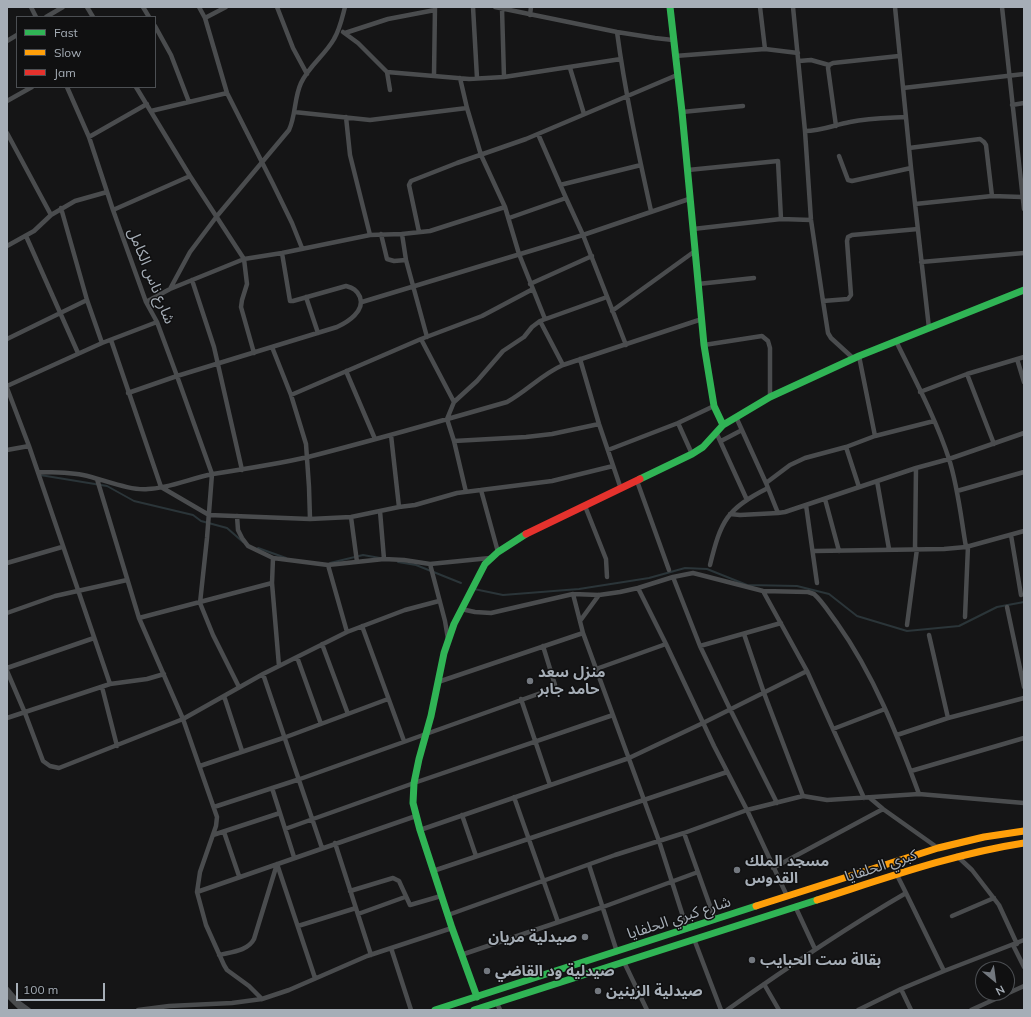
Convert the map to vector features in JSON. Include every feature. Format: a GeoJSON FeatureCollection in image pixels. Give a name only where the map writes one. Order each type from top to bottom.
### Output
{"type":"FeatureCollection","features":[{"type":"Feature","properties":{"kind":"street"},"geometry":{"type":"LineString","coordinates":[[31,7],[36,16]]}},
{"type":"Feature","properties":{"kind":"street"},"geometry":{"type":"LineString","coordinates":[[48,16],[63,7]]}},
{"type":"Feature","properties":{"kind":"street"},"geometry":{"type":"LineString","coordinates":[[87,7],[92,16]]}},
{"type":"Feature","properties":{"kind":"street"},"geometry":{"type":"LineString","coordinates":[[143,7],[148,16]]}},
{"type":"Feature","properties":{"kind":"street"},"geometry":{"type":"LineString","coordinates":[[200,7],[205,18],[227,93],[262,161],[292,223],[302,248]]}},
{"type":"Feature","properties":{"kind":"street"},"geometry":{"type":"LineString","coordinates":[[205,18],[226,7]]}},
{"type":"Feature","properties":{"kind":"street"},"geometry":{"type":"LineString","coordinates":[[277,7],[293,48],[307,74]]}},
{"type":"Feature","properties":{"kind":"street"},"geometry":{"type":"LineString","coordinates":[[170,289],[190,252],[217,216],[288,130],[294,112],[295,99],[298,89],[307,74],[332,43],[339,29],[345,7]]}},
{"type":"Feature","properties":{"kind":"street"},"geometry":{"type":"LineString","coordinates":[[473,7],[477,78]]}},
{"type":"Feature","properties":{"kind":"street"},"geometry":{"type":"LineString","coordinates":[[495,7],[617,32],[673,40]]}},
{"type":"Feature","properties":{"kind":"street"},"geometry":{"type":"LineString","coordinates":[[530,7],[530,15]]}},
{"type":"Feature","properties":{"kind":"street"},"geometry":{"type":"LineString","coordinates":[[670,7],[688,170],[689,199],[704,345],[714,406],[723,425]]}},
{"type":"Feature","properties":{"kind":"street"},"geometry":{"type":"LineString","coordinates":[[760,7],[765,49]]}},
{"type":"Feature","properties":{"kind":"street"},"geometry":{"type":"LineString","coordinates":[[793,7],[805,131],[811,220],[828,333],[831,338],[856,357],[875,436]]}},
{"type":"Feature","properties":{"kind":"street"},"geometry":{"type":"LineString","coordinates":[[895,7],[929,328]]}},
{"type":"Feature","properties":{"kind":"street"},"geometry":{"type":"LineString","coordinates":[[1002,7],[1012,105],[1022,156],[1022,197],[1024,209]]}},
{"type":"Feature","properties":{"kind":"street"},"geometry":{"type":"LineString","coordinates":[[345,33],[388,19],[435,9],[434,75]]}},
{"type":"Feature","properties":{"kind":"street"},"geometry":{"type":"LineString","coordinates":[[502,9],[504,77]]}},
{"type":"Feature","properties":{"kind":"street"},"geometry":{"type":"LineString","coordinates":[[156,28],[171,55],[189,102]]}},
{"type":"Feature","properties":{"kind":"street"},"geometry":{"type":"LineString","coordinates":[[339,29],[358,43],[387,72],[390,90]]}},
{"type":"Feature","properties":{"kind":"street"},"geometry":{"type":"LineString","coordinates":[[617,32],[641,165],[651,211]]}},
{"type":"Feature","properties":{"kind":"street"},"geometry":{"type":"LineString","coordinates":[[7,41],[16,36]]}},
{"type":"Feature","properties":{"kind":"street"},"geometry":{"type":"LineString","coordinates":[[675,56],[765,49],[798,53]]}},
{"type":"Feature","properties":{"kind":"street"},"geometry":{"type":"LineString","coordinates":[[799,61],[811,60],[829,65],[833,63],[899,56]]}},
{"type":"Feature","properties":{"kind":"street"},"geometry":{"type":"LineString","coordinates":[[387,72],[460,78],[504,77],[621,59]]}},
{"type":"Feature","properties":{"kind":"street"},"geometry":{"type":"LineString","coordinates":[[829,65],[828,68],[836,126]]}},
{"type":"Feature","properties":{"kind":"street"},"geometry":{"type":"LineString","coordinates":[[570,68],[584,114]]}},
{"type":"Feature","properties":{"kind":"street"},"geometry":{"type":"LineString","coordinates":[[903,88],[1024,74]]}},
{"type":"Feature","properties":{"kind":"street"},"geometry":{"type":"LineString","coordinates":[[419,232],[409,183],[538,134],[677,75]]}},
{"type":"Feature","properties":{"kind":"street"},"geometry":{"type":"LineString","coordinates":[[460,78],[481,155],[505,207],[519,254],[545,319]]}},
{"type":"Feature","properties":{"kind":"street"},"geometry":{"type":"LineString","coordinates":[[7,101],[30,88]]}},
{"type":"Feature","properties":{"kind":"street","name":"شارع ناس الكامل"},"geometry":{"type":"LineString","coordinates":[[68,88],[89,137],[146,302],[157,322],[212,474]]}},
{"type":"Feature","properties":{"kind":"street"},"geometry":{"type":"LineString","coordinates":[[137,88],[190,176],[244,259],[247,284],[242,300],[242,307],[254,353]]}},
{"type":"Feature","properties":{"kind":"street"},"geometry":{"type":"LineString","coordinates":[[151,111],[227,93]]}},
{"type":"Feature","properties":{"kind":"street"},"geometry":{"type":"LineString","coordinates":[[1012,105],[1024,103]]}},
{"type":"Feature","properties":{"kind":"street"},"geometry":{"type":"LineString","coordinates":[[89,137],[147,104]]}},
{"type":"Feature","properties":{"kind":"street"},"geometry":{"type":"LineString","coordinates":[[682,112],[743,106]]}},
{"type":"Feature","properties":{"kind":"street"},"geometry":{"type":"LineString","coordinates":[[294,112],[376,119],[467,108]]}},
{"type":"Feature","properties":{"kind":"street"},"geometry":{"type":"LineString","coordinates":[[346,117],[350,155],[370,235]]}},
{"type":"Feature","properties":{"kind":"street"},"geometry":{"type":"LineString","coordinates":[[805,131],[816,131],[850,122],[877,118],[906,117]]}},
{"type":"Feature","properties":{"kind":"street"},"geometry":{"type":"LineString","coordinates":[[7,133],[51,215]]}},
{"type":"Feature","properties":{"kind":"street"},"geometry":{"type":"LineString","coordinates":[[538,134],[592,256],[626,345]]}},
{"type":"Feature","properties":{"kind":"street"},"geometry":{"type":"LineString","coordinates":[[909,148],[980,139],[986,145],[992,196]]}},
{"type":"Feature","properties":{"kind":"street"},"geometry":{"type":"LineString","coordinates":[[839,156],[848,180],[852,181],[911,168]]}},
{"type":"Feature","properties":{"kind":"street"},"geometry":{"type":"LineString","coordinates":[[688,170],[778,161],[781,219]]}},
{"type":"Feature","properties":{"kind":"street"},"geometry":{"type":"LineString","coordinates":[[560,185],[641,165]]}},
{"type":"Feature","properties":{"kind":"street"},"geometry":{"type":"LineString","coordinates":[[113,210],[190,176]]}},
{"type":"Feature","properties":{"kind":"street"},"geometry":{"type":"LineString","coordinates":[[7,246],[34,231],[51,215],[62,208],[75,201],[107,192]]}},
{"type":"Feature","properties":{"kind":"street"},"geometry":{"type":"LineString","coordinates":[[915,204],[992,196],[1022,197]]}},
{"type":"Feature","properties":{"kind":"street"},"geometry":{"type":"LineString","coordinates":[[509,218],[566,198]]}},
{"type":"Feature","properties":{"kind":"street"},"geometry":{"type":"LineString","coordinates":[[362,302],[413,285],[583,235],[689,199]]}},
{"type":"Feature","properties":{"kind":"street"},"geometry":{"type":"LineString","coordinates":[[146,302],[170,289],[244,259],[282,253],[370,235],[402,234],[442,228],[505,207]]}},
{"type":"Feature","properties":{"kind":"street"},"geometry":{"type":"LineString","coordinates":[[62,208],[87,300],[102,343]]}},
{"type":"Feature","properties":{"kind":"street"},"geometry":{"type":"LineString","coordinates":[[693,229],[781,219],[811,220]]}},
{"type":"Feature","properties":{"kind":"street"},"geometry":{"type":"LineString","coordinates":[[823,301],[848,299],[851,295],[846,241],[848,237],[852,235],[918,229]]}},
{"type":"Feature","properties":{"kind":"street"},"geometry":{"type":"LineString","coordinates":[[380,234],[388,259],[394,261],[406,260]]}},
{"type":"Feature","properties":{"kind":"street"},"geometry":{"type":"LineString","coordinates":[[402,234],[406,260],[427,338]]}},
{"type":"Feature","properties":{"kind":"street"},"geometry":{"type":"LineString","coordinates":[[26,236],[78,353]]}},
{"type":"Feature","properties":{"kind":"street"},"geometry":{"type":"LineString","coordinates":[[612,311],[695,251]]}},
{"type":"Feature","properties":{"kind":"street"},"geometry":{"type":"LineString","coordinates":[[128,392],[337,327],[356,315],[362,302],[358,293],[352,288],[346,286],[293,302],[290,301],[282,253]]}},
{"type":"Feature","properties":{"kind":"street"},"geometry":{"type":"LineString","coordinates":[[921,262],[1024,253]]}},
{"type":"Feature","properties":{"kind":"street"},"geometry":{"type":"LineString","coordinates":[[530,284],[592,256]]}},
{"type":"Feature","properties":{"kind":"street"},"geometry":{"type":"LineString","coordinates":[[698,284],[754,278]]}},
{"type":"Feature","properties":{"kind":"street"},"geometry":{"type":"LineString","coordinates":[[192,280],[214,347],[242,470]]}},
{"type":"Feature","properties":{"kind":"street"},"geometry":{"type":"LineString","coordinates":[[291,395],[421,339],[482,316],[533,289]]}},
{"type":"Feature","properties":{"kind":"street"},"geometry":{"type":"LineString","coordinates":[[476,997],[441,896],[413,803],[414,783],[419,759],[431,716],[448,639],[461,609],[485,564],[498,552],[528,533],[692,454],[703,447],[723,425],[770,397],[856,357],[1024,290]]}},
{"type":"Feature","properties":{"kind":"street"},"geometry":{"type":"LineString","coordinates":[[306,297],[318,333]]}},
{"type":"Feature","properties":{"kind":"street"},"geometry":{"type":"LineString","coordinates":[[466,492],[454,441],[447,419],[454,402],[477,381],[503,351],[524,337],[532,327],[540,321],[608,297]]}},
{"type":"Feature","properties":{"kind":"street"},"geometry":{"type":"LineString","coordinates":[[7,339],[87,300]]}},
{"type":"Feature","properties":{"kind":"street"},"geometry":{"type":"LineString","coordinates":[[38,472],[66,473],[147,490],[212,474],[242,470],[307,457],[507,402],[516,397],[542,376],[563,365],[702,319]]}},
{"type":"Feature","properties":{"kind":"street"},"geometry":{"type":"LineString","coordinates":[[540,321],[563,365]]}},
{"type":"Feature","properties":{"kind":"street"},"geometry":{"type":"LineString","coordinates":[[110,684],[79,591],[62,547],[29,446],[7,387],[78,353],[157,322]]}},
{"type":"Feature","properties":{"kind":"street"},"geometry":{"type":"LineString","coordinates":[[704,345],[762,336],[768,341],[770,348],[770,397]]}},
{"type":"Feature","properties":{"kind":"street"},"geometry":{"type":"LineString","coordinates":[[421,339],[454,402]]}},
{"type":"Feature","properties":{"kind":"street"},"geometry":{"type":"LineString","coordinates":[[111,340],[161,487],[209,515],[310,519],[351,517],[415,504],[447,495],[552,481],[613,466]]}},
{"type":"Feature","properties":{"kind":"street"},"geometry":{"type":"LineString","coordinates":[[896,341],[934,421],[949,459],[957,491],[967,546],[965,617]]}},
{"type":"Feature","properties":{"kind":"street"},"geometry":{"type":"LineString","coordinates":[[272,347],[291,395],[306,444],[310,519]]}},
{"type":"Feature","properties":{"kind":"street"},"geometry":{"type":"LineString","coordinates":[[920,392],[967,374],[1024,357]]}},
{"type":"Feature","properties":{"kind":"street"},"geometry":{"type":"LineString","coordinates":[[580,359],[599,424],[621,489]]}},
{"type":"Feature","properties":{"kind":"street"},"geometry":{"type":"LineString","coordinates":[[1017,359],[1024,382]]}},
{"type":"Feature","properties":{"kind":"street"},"geometry":{"type":"LineString","coordinates":[[346,371],[375,439]]}},
{"type":"Feature","properties":{"kind":"street"},"geometry":{"type":"LineString","coordinates":[[967,374],[994,444]]}},
{"type":"Feature","properties":{"kind":"street"},"geometry":{"type":"LineString","coordinates":[[608,450],[678,423],[714,406]]}},
{"type":"Feature","properties":{"kind":"street"},"geometry":{"type":"LineString","coordinates":[[736,417],[778,513]]}},
{"type":"Feature","properties":{"kind":"street"},"geometry":{"type":"LineString","coordinates":[[766,483],[790,464],[805,458],[846,447],[875,436],[934,421]]}},
{"type":"Feature","properties":{"kind":"street"},"geometry":{"type":"LineString","coordinates":[[678,423],[692,454]]}},
{"type":"Feature","properties":{"kind":"street"},"geometry":{"type":"LineString","coordinates":[[454,441],[552,434],[599,424]]}},
{"type":"Feature","properties":{"kind":"street"},"geometry":{"type":"LineString","coordinates":[[720,441],[742,430]]}},
{"type":"Feature","properties":{"kind":"street"},"geometry":{"type":"LineString","coordinates":[[716,432],[747,500]]}},
{"type":"Feature","properties":{"kind":"street"},"geometry":{"type":"LineString","coordinates":[[730,514],[740,515],[785,512],[1024,433]]}},
{"type":"Feature","properties":{"kind":"street"},"geometry":{"type":"LineString","coordinates":[[391,435],[399,507]]}},
{"type":"Feature","properties":{"kind":"street"},"geometry":{"type":"LineString","coordinates":[[7,450],[29,446]]}},
{"type":"Feature","properties":{"kind":"street"},"geometry":{"type":"LineString","coordinates":[[846,447],[859,487]]}},
{"type":"Feature","properties":{"kind":"street"},"geometry":{"type":"LineString","coordinates":[[907,625],[916,549],[916,468]]}},
{"type":"Feature","properties":{"kind":"street"},"geometry":{"type":"LineString","coordinates":[[957,491],[1024,472]]}},
{"type":"Feature","properties":{"kind":"street"},"geometry":{"type":"LineString","coordinates":[[212,474],[200,603],[213,635],[239,688]]}},
{"type":"Feature","properties":{"kind":"street"},"geometry":{"type":"LineString","coordinates":[[97,479],[139,618],[183,719],[217,816],[216,826],[200,872],[197,892],[206,925],[227,970],[249,986],[262,999]]}},
{"type":"Feature","properties":{"kind":"street"},"geometry":{"type":"LineString","coordinates":[[637,481],[669,570]]}},
{"type":"Feature","properties":{"kind":"street"},"geometry":{"type":"LineString","coordinates":[[877,481],[889,549]]}},
{"type":"Feature","properties":{"kind":"street"},"geometry":{"type":"LineString","coordinates":[[710,565],[719,533],[730,514],[747,500],[768,488]]}},
{"type":"Feature","properties":{"kind":"street"},"geometry":{"type":"LineString","coordinates":[[481,490],[498,552]]}},
{"type":"Feature","properties":{"kind":"street"},"geometry":{"type":"LineString","coordinates":[[825,499],[839,551]]}},
{"type":"Feature","properties":{"kind":"street"},"geometry":{"type":"LineString","coordinates":[[806,505],[814,552],[817,583]]}},
{"type":"Feature","properties":{"kind":"street"},"geometry":{"type":"LineString","coordinates":[[585,506],[606,559],[607,577]]}},
{"type":"Feature","properties":{"kind":"street"},"geometry":{"type":"LineString","coordinates":[[380,511],[384,559]]}},
{"type":"Feature","properties":{"kind":"street"},"geometry":{"type":"LineString","coordinates":[[236,516],[238,530],[248,546],[273,558],[328,565],[384,559],[430,564],[490,558]]}},
{"type":"Feature","properties":{"kind":"street"},"geometry":{"type":"LineString","coordinates":[[351,517],[357,562]]}},
{"type":"Feature","properties":{"kind":"street"},"geometry":{"type":"LineString","coordinates":[[814,552],[967,546],[1024,531]]}},
{"type":"Feature","properties":{"kind":"street"},"geometry":{"type":"LineString","coordinates":[[1011,534],[1021,595]]}},
{"type":"Feature","properties":{"kind":"street"},"geometry":{"type":"LineString","coordinates":[[7,564],[62,547]]}},
{"type":"Feature","properties":{"kind":"street"},"geometry":{"type":"LineString","coordinates":[[273,558],[272,583],[279,666]]}},
{"type":"Feature","properties":{"kind":"street"},"geometry":{"type":"LineString","coordinates":[[430,564],[448,639]]}},
{"type":"Feature","properties":{"kind":"street"},"geometry":{"type":"LineString","coordinates":[[328,565],[347,632]]}},
{"type":"Feature","properties":{"kind":"street"},"geometry":{"type":"LineString","coordinates":[[461,609],[491,613],[573,594],[599,595],[638,588],[686,573],[700,573],[763,591],[808,592],[814,594],[845,634],[864,664],[897,735],[919,794]]}},
{"type":"Feature","properties":{"kind":"street"},"geometry":{"type":"LineString","coordinates":[[673,576],[700,646],[777,803]]}},
{"type":"Feature","properties":{"kind":"street"},"geometry":{"type":"LineString","coordinates":[[7,613],[55,596],[127,580]]}},
{"type":"Feature","properties":{"kind":"street"},"geometry":{"type":"LineString","coordinates":[[139,618],[272,583]]}},
{"type":"Feature","properties":{"kind":"street"},"geometry":{"type":"LineString","coordinates":[[638,588],[727,772],[747,810],[787,896]]}},
{"type":"Feature","properties":{"kind":"street"},"geometry":{"type":"LineString","coordinates":[[763,591],[807,671],[864,798]]}},
{"type":"Feature","properties":{"kind":"street"},"geometry":{"type":"LineString","coordinates":[[573,594],[583,634],[659,841],[687,929]]}},
{"type":"Feature","properties":{"kind":"street"},"geometry":{"type":"LineString","coordinates":[[580,621],[599,595]]}},
{"type":"Feature","properties":{"kind":"street"},"geometry":{"type":"LineString","coordinates":[[7,671],[43,761],[50,766],[59,768],[183,719],[263,674],[347,632],[406,610],[439,601]]}},
{"type":"Feature","properties":{"kind":"street"},"geometry":{"type":"LineString","coordinates":[[1007,608],[1024,687]]}},
{"type":"Feature","properties":{"kind":"street"},"geometry":{"type":"LineString","coordinates":[[700,646],[781,624]]}},
{"type":"Feature","properties":{"kind":"street"},"geometry":{"type":"LineString","coordinates":[[362,626],[404,741]]}},
{"type":"Feature","properties":{"kind":"street"},"geometry":{"type":"LineString","coordinates":[[438,682],[583,634]]}},
{"type":"Feature","properties":{"kind":"street"},"geometry":{"type":"LineString","coordinates":[[744,634],[764,693],[803,796]]}},
{"type":"Feature","properties":{"kind":"street"},"geometry":{"type":"LineString","coordinates":[[929,635],[948,718]]}},
{"type":"Feature","properties":{"kind":"street"},"geometry":{"type":"LineString","coordinates":[[7,668],[94,638]]}},
{"type":"Feature","properties":{"kind":"street"},"geometry":{"type":"LineString","coordinates":[[322,644],[348,714]]}},
{"type":"Feature","properties":{"kind":"street"},"geometry":{"type":"LineString","coordinates":[[596,669],[666,644]]}},
{"type":"Feature","properties":{"kind":"street"},"geometry":{"type":"LineString","coordinates":[[214,807],[300,779],[554,687],[555,685],[543,646]]}},
{"type":"Feature","properties":{"kind":"street"},"geometry":{"type":"LineString","coordinates":[[297,657],[321,724]]}},
{"type":"Feature","properties":{"kind":"street"},"geometry":{"type":"LineString","coordinates":[[420,830],[629,758],[704,723],[807,671]]}},
{"type":"Feature","properties":{"kind":"street"},"geometry":{"type":"LineString","coordinates":[[7,718],[110,684],[131,682],[164,674]]}},
{"type":"Feature","properties":{"kind":"street"},"geometry":{"type":"LineString","coordinates":[[263,674],[286,737],[322,848]]}},
{"type":"Feature","properties":{"kind":"street"},"geometry":{"type":"LineString","coordinates":[[102,687],[117,746]]}},
{"type":"Feature","properties":{"kind":"street"},"geometry":{"type":"LineString","coordinates":[[224,696],[242,751]]}},
{"type":"Feature","properties":{"kind":"street"},"geometry":{"type":"LineString","coordinates":[[897,735],[948,718],[1024,698]]}},
{"type":"Feature","properties":{"kind":"street"},"geometry":{"type":"LineString","coordinates":[[200,766],[286,737],[388,699]]}},
{"type":"Feature","properties":{"kind":"street"},"geometry":{"type":"LineString","coordinates":[[521,699],[550,785]]}},
{"type":"Feature","properties":{"kind":"street"},"geometry":{"type":"LineString","coordinates":[[833,729],[885,709]]}},
{"type":"Feature","properties":{"kind":"street"},"geometry":{"type":"LineString","coordinates":[[285,829],[613,715]]}},
{"type":"Feature","properties":{"kind":"street"},"geometry":{"type":"LineString","coordinates":[[911,771],[1024,738]]}},
{"type":"Feature","properties":{"kind":"street"},"geometry":{"type":"LineString","coordinates":[[433,871],[727,772]]}},
{"type":"Feature","properties":{"kind":"street"},"geometry":{"type":"LineString","coordinates":[[272,788],[294,857]]}},
{"type":"Feature","properties":{"kind":"street"},"geometry":{"type":"LineString","coordinates":[[448,915],[615,855],[684,833],[747,810],[803,796],[827,800],[919,794],[1024,803]]}},
{"type":"Feature","properties":{"kind":"street"},"geometry":{"type":"LineString","coordinates":[[514,797],[558,922]]}},
{"type":"Feature","properties":{"kind":"street"},"geometry":{"type":"LineString","coordinates":[[870,798],[938,848]]}},
{"type":"Feature","properties":{"kind":"street"},"geometry":{"type":"LineString","coordinates":[[773,868],[883,809]]}},
{"type":"Feature","properties":{"kind":"street"},"geometry":{"type":"LineString","coordinates":[[213,835],[280,813]]}},
{"type":"Feature","properties":{"kind":"street"},"geometry":{"type":"LineString","coordinates":[[462,815],[476,856]]}},
{"type":"Feature","properties":{"kind":"street"},"geometry":{"type":"LineString","coordinates":[[197,892],[239,876],[416,816]]}},
{"type":"Feature","properties":{"kind":"street","name":"شارع كبري الحلفايا"},"geometry":{"type":"LineString","coordinates":[[435,1010],[938,848],[991,836],[1024,831]]}},
{"type":"Feature","properties":{"kind":"street"},"geometry":{"type":"LineString","coordinates":[[224,832],[239,876]]}},
{"type":"Feature","properties":{"kind":"street"},"geometry":{"type":"LineString","coordinates":[[1016,832],[1022,844]]}},
{"type":"Feature","properties":{"kind":"street"},"geometry":{"type":"LineString","coordinates":[[684,833],[715,920]]}},
{"type":"Feature","properties":{"kind":"street"},"geometry":{"type":"LineString","coordinates":[[991,836],[993,848]]}},
{"type":"Feature","properties":{"kind":"street"},"geometry":{"type":"LineString","coordinates":[[335,843],[371,955]]}},
{"type":"Feature","properties":{"kind":"street","name":"كبري الحلفايا"},"geometry":{"type":"LineString","coordinates":[[474,1010],[498,1007],[624,962],[897,874],[957,856],[993,848],[1022,844]]}},
{"type":"Feature","properties":{"kind":"street"},"geometry":{"type":"LineString","coordinates":[[957,856],[972,870],[999,905],[1024,967]]}},
{"type":"Feature","properties":{"kind":"street"},"geometry":{"type":"LineString","coordinates":[[277,864],[315,978]]}},
{"type":"Feature","properties":{"kind":"street"},"geometry":{"type":"LineString","coordinates":[[219,955],[247,948],[251,945],[277,864]]}},
{"type":"Feature","properties":{"kind":"street"},"geometry":{"type":"LineString","coordinates":[[589,865],[617,952]]}},
{"type":"Feature","properties":{"kind":"street"},"geometry":{"type":"LineString","coordinates":[[461,955],[602,907],[698,872]]}},
{"type":"Feature","properties":{"kind":"street"},"geometry":{"type":"LineString","coordinates":[[897,874],[944,971]]}},
{"type":"Feature","properties":{"kind":"street"},"geometry":{"type":"LineString","coordinates":[[350,891],[393,878],[398,881],[410,905],[441,896]]}},
{"type":"Feature","properties":{"kind":"street"},"geometry":{"type":"LineString","coordinates":[[727,1010],[815,949],[906,893]]}},
{"type":"Feature","properties":{"kind":"street"},"geometry":{"type":"LineString","coordinates":[[358,914],[405,897]]}},
{"type":"Feature","properties":{"kind":"street"},"geometry":{"type":"LineString","coordinates":[[952,916],[994,898]]}},
{"type":"Feature","properties":{"kind":"street"},"geometry":{"type":"LineString","coordinates":[[795,906],[815,949]]}},
{"type":"Feature","properties":{"kind":"street"},"geometry":{"type":"LineString","coordinates":[[298,926],[356,908]]}},
{"type":"Feature","properties":{"kind":"street"},"geometry":{"type":"LineString","coordinates":[[138,1010],[170,1006],[232,1003],[262,999],[289,990],[371,955],[452,928]]}},
{"type":"Feature","properties":{"kind":"street"},"geometry":{"type":"LineString","coordinates":[[694,939],[721,1010]]}},
{"type":"Feature","properties":{"kind":"street"},"geometry":{"type":"LineString","coordinates":[[858,1010],[901,989],[1024,940]]}},
{"type":"Feature","properties":{"kind":"street"},"geometry":{"type":"LineString","coordinates":[[391,948],[411,1010]]}},
{"type":"Feature","properties":{"kind":"street"},"geometry":{"type":"LineString","coordinates":[[624,962],[647,1010]]}},
{"type":"Feature","properties":{"kind":"street"},"geometry":{"type":"LineString","coordinates":[[764,984],[779,1010]]}},
{"type":"Feature","properties":{"kind":"street"},"geometry":{"type":"LineString","coordinates":[[971,1010],[1024,986]]}},
{"type":"Feature","properties":{"kind":"street"},"geometry":{"type":"LineString","coordinates":[[7,989],[18,1002],[29,1010]]}},
{"type":"Feature","properties":{"kind":"street"},"geometry":{"type":"LineString","coordinates":[[901,989],[911,1010]]}},
{"type":"Feature","properties":{"kind":"street"},"geometry":{"type":"LineString","coordinates":[[7,995],[22,1010]]}},
{"type":"Feature","properties":{"kind":"waterway"},"geometry":{"type":"LineString","coordinates":[[40,475],[107,486],[134,501],[193,515],[201,521],[227,528],[243,542]]}},
{"type":"Feature","properties":{"kind":"waterway"},"geometry":{"type":"LineString","coordinates":[[258,548],[286,558]]}},
{"type":"Feature","properties":{"kind":"waterway"},"geometry":{"type":"LineString","coordinates":[[330,563],[363,555],[380,558]]}},
{"type":"Feature","properties":{"kind":"waterway"},"geometry":{"type":"LineString","coordinates":[[398,562],[416,565],[461,583]]}},
{"type":"Feature","properties":{"kind":"waterway"},"geometry":{"type":"LineString","coordinates":[[474,589],[503,595],[579,589],[649,578],[685,568],[707,569],[747,585],[797,586],[829,594],[857,616],[907,631],[959,626],[997,607],[1024,602]]}},
{"type":"Feature","properties":{"kind":"traffic: fast"},"geometry":{"type":"LineString","coordinates":[[670,7],[682,112],[704,345],[714,406],[723,425]]}},
{"type":"Feature","properties":{"kind":"traffic: fast"},"geometry":{"type":"LineString","coordinates":[[640,479],[692,454],[703,447],[723,425],[770,397],[859,356],[1024,290]]}},
{"type":"Feature","properties":{"kind":"traffic: fast"},"geometry":{"type":"LineString","coordinates":[[477,997],[452,928],[420,830],[413,803],[414,783],[431,716],[444,653],[454,624],[485,564],[498,552],[526,534]]}},
{"type":"Feature","properties":{"kind":"traffic: fast"},"geometry":{"type":"LineString","coordinates":[[474,1010],[817,900]]}},
{"type":"Feature","properties":{"kind":"traffic: fast"},"geometry":{"type":"LineString","coordinates":[[435,1010],[756,906]]}},
{"type":"Feature","properties":{"kind":"traffic: slow"},"geometry":{"type":"LineString","coordinates":[[756,906],[938,848],[984,837],[1024,831]]}},
{"type":"Feature","properties":{"kind":"traffic: slow"},"geometry":{"type":"LineString","coordinates":[[817,900],[945,860],[971,853],[1024,843]]}},
{"type":"Feature","properties":{"kind":"traffic: jam"},"geometry":{"type":"LineString","coordinates":[[526,534],[640,479]]}},
{"type":"Feature","properties":{"kind":"place","name":"منزل سعد حامد جابر"},"geometry":{"type":"Point","coordinates":[530,681]}},
{"type":"Feature","properties":{"kind":"place","name":"مسجد الملك القدوس"},"geometry":{"type":"Point","coordinates":[737,870]}},
{"type":"Feature","properties":{"kind":"place","name":"صيدلية مريان"},"geometry":{"type":"Point","coordinates":[585,937]}},
{"type":"Feature","properties":{"kind":"place","name":"بقالة ست الحبايب"},"geometry":{"type":"Point","coordinates":[752,960]}},
{"type":"Feature","properties":{"kind":"place","name":"صيدلية ود القاضي"},"geometry":{"type":"Point","coordinates":[487,971]}},
{"type":"Feature","properties":{"kind":"place","name":"صيدلية الزينين"},"geometry":{"type":"Point","coordinates":[598,991]}}]}
